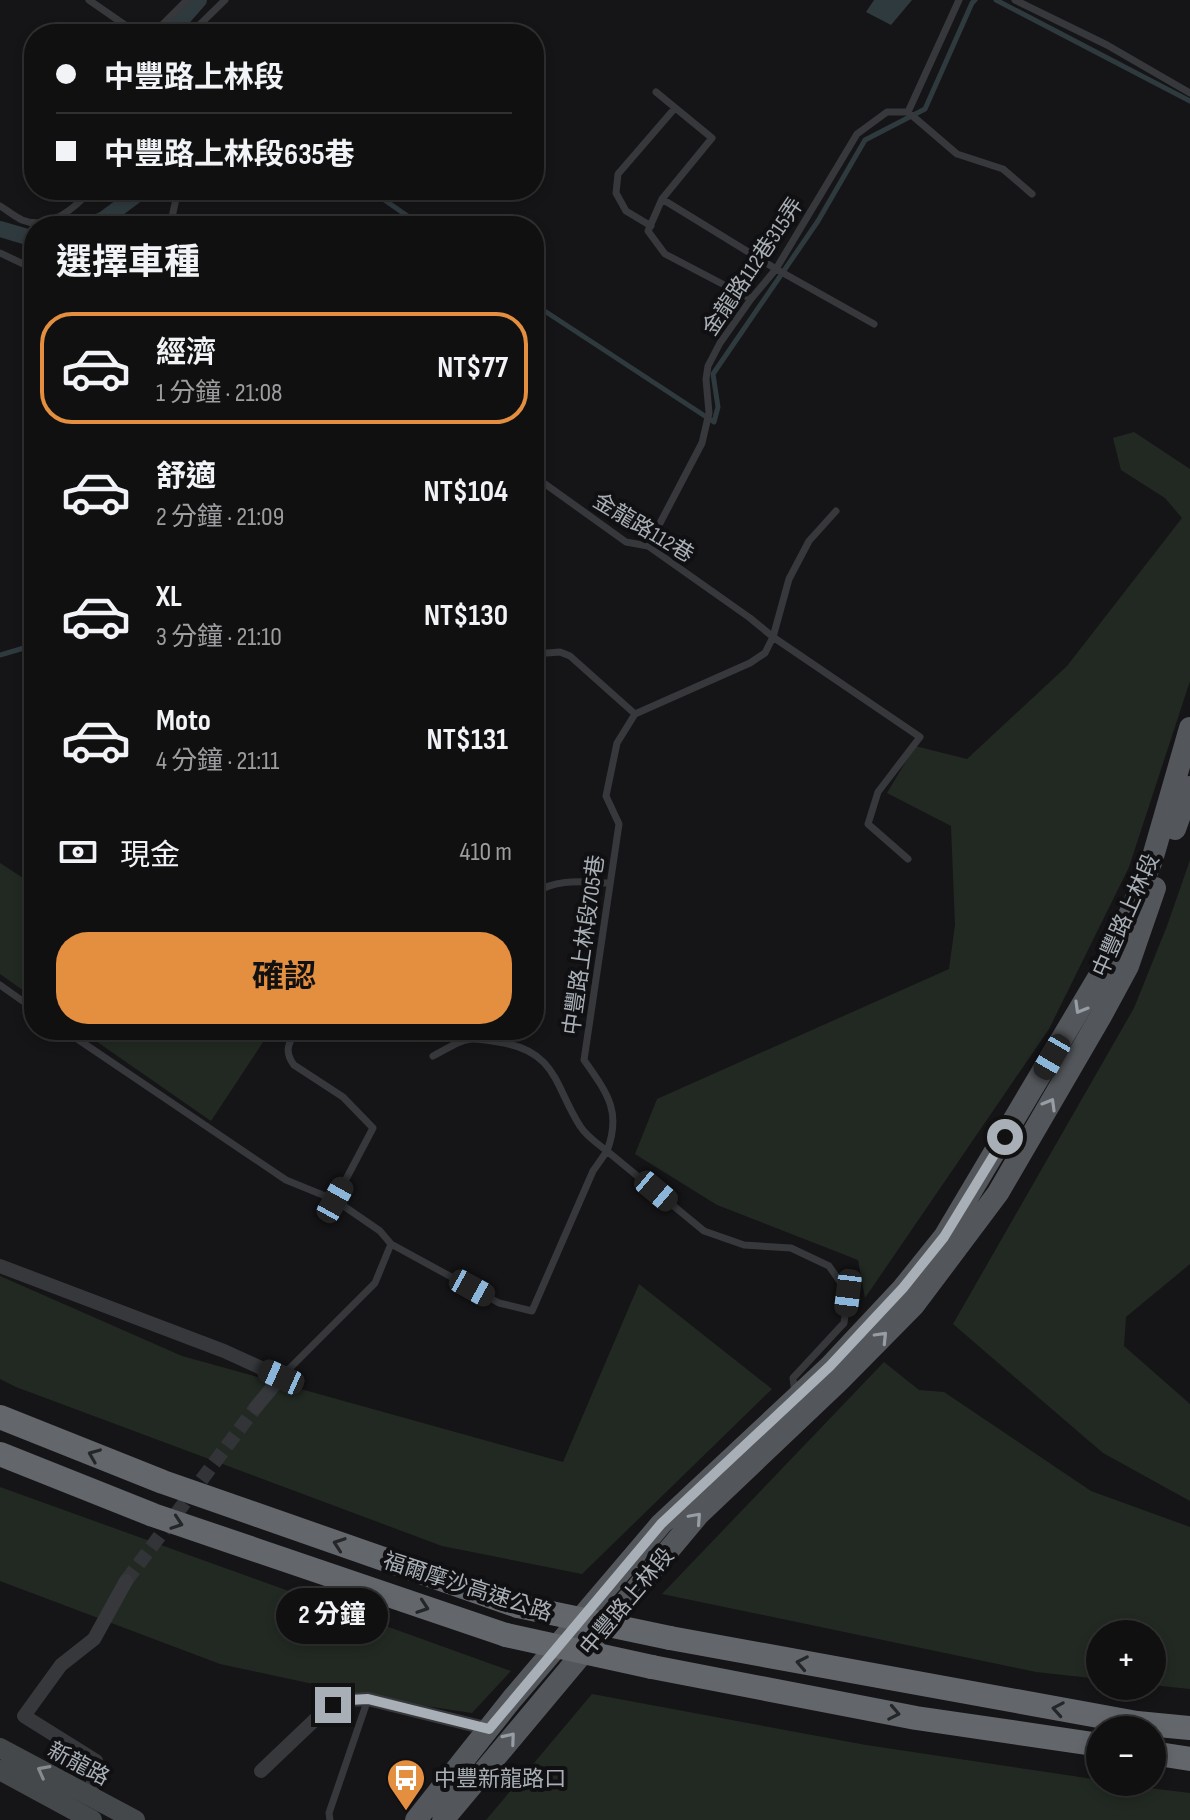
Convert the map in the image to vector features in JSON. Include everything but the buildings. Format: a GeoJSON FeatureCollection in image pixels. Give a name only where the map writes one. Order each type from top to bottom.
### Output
{"type":"FeatureCollection","features":[{"type":"Feature","properties":{"kind":"highway","name":"福爾摩沙高速公路"},"geometry":{"type":"LineString","coordinates":[[0,1417],[163,1482],[518,1606],[670,1638],[1137,1723],[1190,1728]]}},
{"type":"Feature","properties":{"kind":"highway","name":"福爾摩沙高速公路"},"geometry":{"type":"LineString","coordinates":[[0,1454],[153,1515],[506,1635],[916,1718],[1086,1743]]}},
{"type":"Feature","properties":{"kind":"highway"},"geometry":{"type":"LineString","coordinates":[[1166,1755],[1190,1759]]}},
{"type":"Feature","properties":{"kind":"main road","name":"中豐路上林段"},"geometry":{"type":"LineString","coordinates":[[443,1820],[699,1514],[804,1401],[830,1366],[903,1288],[944,1237],[1114,951],[1152,860],[1190,728]]}},
{"type":"Feature","properties":{"kind":"main road","name":"中豐路上林段"},"geometry":{"type":"LineString","coordinates":[[416,1820],[661,1524],[914,1305],[998,1193],[1128,966],[1190,787]]}},
{"type":"Feature","properties":{"kind":"street"},"geometry":{"type":"LineString","coordinates":[[0,1266],[224,1351],[281,1377],[256,1407]]}},
{"type":"Feature","properties":{"kind":"street"},"geometry":{"type":"LineString","coordinates":[[91,1796],[96,1761],[24,1716],[61,1665],[94,1639],[126,1581]]}},
{"type":"Feature","properties":{"kind":"street"},"geometry":{"type":"LineString","coordinates":[[261,1771],[323,1712],[349,1700],[368,1699],[489,1729]]}},
{"type":"Feature","properties":{"kind":"street","name":"新龍路"},"geometry":{"type":"LineString","coordinates":[[0,1748],[135,1820]]}},
{"type":"Feature","properties":{"kind":"street","name":"新龍路"},"geometry":{"type":"LineString","coordinates":[[0,1770],[92,1820]]}},
{"type":"Feature","properties":{"kind":"lane"},"geometry":{"type":"LineString","coordinates":[[89,0],[124,24]]}},
{"type":"Feature","properties":{"kind":"lane"},"geometry":{"type":"LineString","coordinates":[[163,24],[187,0]]}},
{"type":"Feature","properties":{"kind":"lane"},"geometry":{"type":"LineString","coordinates":[[200,24],[225,0]]}},
{"type":"Feature","properties":{"kind":"lane"},"geometry":{"type":"LineString","coordinates":[[959,0],[908,112],[957,154],[1003,169],[1032,194]]}},
{"type":"Feature","properties":{"kind":"lane"},"geometry":{"type":"LineString","coordinates":[[1015,0],[1107,45],[1190,93]]}},
{"type":"Feature","properties":{"kind":"lane"},"geometry":{"type":"LineString","coordinates":[[656,92],[712,138],[662,199],[648,231],[665,254],[751,299]]}},
{"type":"Feature","properties":{"kind":"lane"},"geometry":{"type":"LineString","coordinates":[[651,226],[626,211],[616,193],[618,174],[675,108]]}},
{"type":"Feature","properties":{"kind":"lane","name":"金龍路112巷315弄"},"geometry":{"type":"LineString","coordinates":[[648,546],[702,443],[709,413],[708,366],[751,299],[776,269],[857,134],[887,112],[908,112]]}},
{"type":"Feature","properties":{"kind":"lane"},"geometry":{"type":"LineString","coordinates":[[662,199],[874,324]]}},
{"type":"Feature","properties":{"kind":"lane"},"geometry":{"type":"LineString","coordinates":[[61,216],[80,200]]}},
{"type":"Feature","properties":{"kind":"lane"},"geometry":{"type":"LineString","coordinates":[[0,206],[24,221]]}},
{"type":"Feature","properties":{"kind":"lane"},"geometry":{"type":"LineString","coordinates":[[0,253],[24,264]]}},
{"type":"Feature","properties":{"kind":"lane","name":"金龍路112巷"},"geometry":{"type":"LineString","coordinates":[[544,483],[626,542],[648,546],[773,637],[920,737],[878,792],[868,824],[908,859]]}},
{"type":"Feature","properties":{"kind":"lane"},"geometry":{"type":"LineString","coordinates":[[544,653],[560,652],[570,656],[635,714],[750,663],[765,653],[773,637],[789,579],[809,541],[836,511]]}},
{"type":"Feature","properties":{"kind":"lane","name":"中豐路上林段705巷"},"geometry":{"type":"LineString","coordinates":[[607,1151],[616,1129],[607,1094],[584,1060],[619,824],[606,796],[617,743],[635,714]]}},
{"type":"Feature","properties":{"kind":"lane"},"geometry":{"type":"LineString","coordinates":[[544,887],[560,881],[609,883]]}},
{"type":"Feature","properties":{"kind":"lane"},"geometry":{"type":"LineString","coordinates":[[0,985],[24,1002]]}},
{"type":"Feature","properties":{"kind":"lane"},"geometry":{"type":"LineString","coordinates":[[79,1040],[286,1180],[335,1200],[380,1231],[391,1244],[499,1303],[532,1311],[593,1171],[607,1151]]}},
{"type":"Feature","properties":{"kind":"lane"},"geometry":{"type":"LineString","coordinates":[[291,1040],[287,1046],[288,1058],[294,1065],[343,1097],[373,1128],[335,1200]]}},
{"type":"Feature","properties":{"kind":"lane"},"geometry":{"type":"LineString","coordinates":[[433,1056],[463,1040]]}},
{"type":"Feature","properties":{"kind":"lane"},"geometry":{"type":"LineString","coordinates":[[485,1040],[518,1046],[539,1055],[558,1083],[582,1130],[704,1231],[744,1245],[791,1248],[829,1266],[848,1293],[844,1323],[793,1378],[804,1401]]}},
{"type":"Feature","properties":{"kind":"lane"},"geometry":{"type":"LineString","coordinates":[[281,1377],[375,1283],[391,1244]]}},
{"type":"Feature","properties":{"kind":"lane"},"geometry":{"type":"LineString","coordinates":[[330,1820],[329,1813],[368,1699]]}},
{"type":"Feature","properties":{"kind":"shaded area"},"geometry":{"type":"Polygon","coordinates":[[[874,0],[912,0],[891,25],[866,12],[874,0]]]}},
{"type":"Feature","properties":{"kind":"shaded area"},"geometry":{"type":"Polygon","coordinates":[[[1134,432],[1190,469],[1190,681],[1129,867],[1049,1029],[865,1298],[858,1260],[717,1205],[635,1154],[657,1099],[949,969],[955,925],[951,826],[887,793],[915,746],[967,759],[1067,666],[1182,518],[1165,498],[1121,470],[1113,438],[1134,432]]]}},
{"type":"Feature","properties":{"kind":"shaded area"},"geometry":{"type":"Polygon","coordinates":[[[1190,860],[1190,1264],[1126,1317],[1124,1346],[1190,1404],[1190,1501],[1103,1453],[953,1324],[1134,1008],[1190,860]]]}},
{"type":"Feature","properties":{"kind":"shaded area"},"geometry":{"type":"Polygon","coordinates":[[[0,863],[24,879],[24,991],[0,974],[0,863]]]}},
{"type":"Feature","properties":{"kind":"shaded area"},"geometry":{"type":"Polygon","coordinates":[[[94,1040],[261,1040],[263,1042],[211,1121],[94,1040]]]}},
{"type":"Feature","properties":{"kind":"shaded area"},"geometry":{"type":"Polygon","coordinates":[[[0,1276],[182,1356],[563,1462],[639,1284],[772,1389],[582,1574],[442,1546],[0,1379],[0,1276]]]}},
{"type":"Feature","properties":{"kind":"shaded area"},"geometry":{"type":"Polygon","coordinates":[[[884,1362],[919,1390],[944,1392],[1091,1491],[1190,1527],[1190,1689],[1166,1686],[1166,1620],[1086,1620],[1086,1677],[1036,1672],[662,1594],[884,1362]]]}},
{"type":"Feature","properties":{"kind":"shaded area"},"geometry":{"type":"Polygon","coordinates":[[[0,1487],[511,1671],[472,1713],[392,1701],[220,1664],[0,1581],[0,1487]]]}},
{"type":"Feature","properties":{"kind":"shaded area"},"geometry":{"type":"Polygon","coordinates":[[[592,1694],[866,1745],[1086,1778],[1086,1796],[1166,1796],[1166,1790],[1190,1793],[1190,1820],[486,1820],[592,1694]]]}},
{"type":"Feature","properties":{"kind":"waterway"},"geometry":{"type":"LineString","coordinates":[[178,24],[199,0]]}},
{"type":"Feature","properties":{"kind":"waterway"},"geometry":{"type":"LineString","coordinates":[[544,311],[714,422],[718,407],[713,374],[818,221],[865,140],[925,109],[975,0]]}},
{"type":"Feature","properties":{"kind":"waterway"},"geometry":{"type":"LineString","coordinates":[[996,0],[1190,101]]}},
{"type":"Feature","properties":{"kind":"waterway"},"geometry":{"type":"LineString","coordinates":[[108,216],[130,200]]}},
{"type":"Feature","properties":{"kind":"waterway"},"geometry":{"type":"LineString","coordinates":[[384,200],[408,216]]}},
{"type":"Feature","properties":{"kind":"waterway"},"geometry":{"type":"LineString","coordinates":[[0,229],[24,236]]}},
{"type":"Feature","properties":{"kind":"waterway"},"geometry":{"type":"LineString","coordinates":[[0,655],[24,648]]}},
{"type":"Feature","properties":{"kind":"tunnel"},"geometry":{"type":"LineString","coordinates":[[126,1581],[256,1407]]}},
{"type":"Feature","properties":{"kind":"place","name":"中豐新龍路口"},"geometry":{"type":"Point","coordinates":[406,1812]}},
{"type":"Feature","properties":{"kind":"route"},"geometry":{"type":"LineString","coordinates":[[333,1705],[368,1699],[489,1729],[661,1524],[830,1366],[903,1288],[944,1237],[1005,1137]]}}]}
